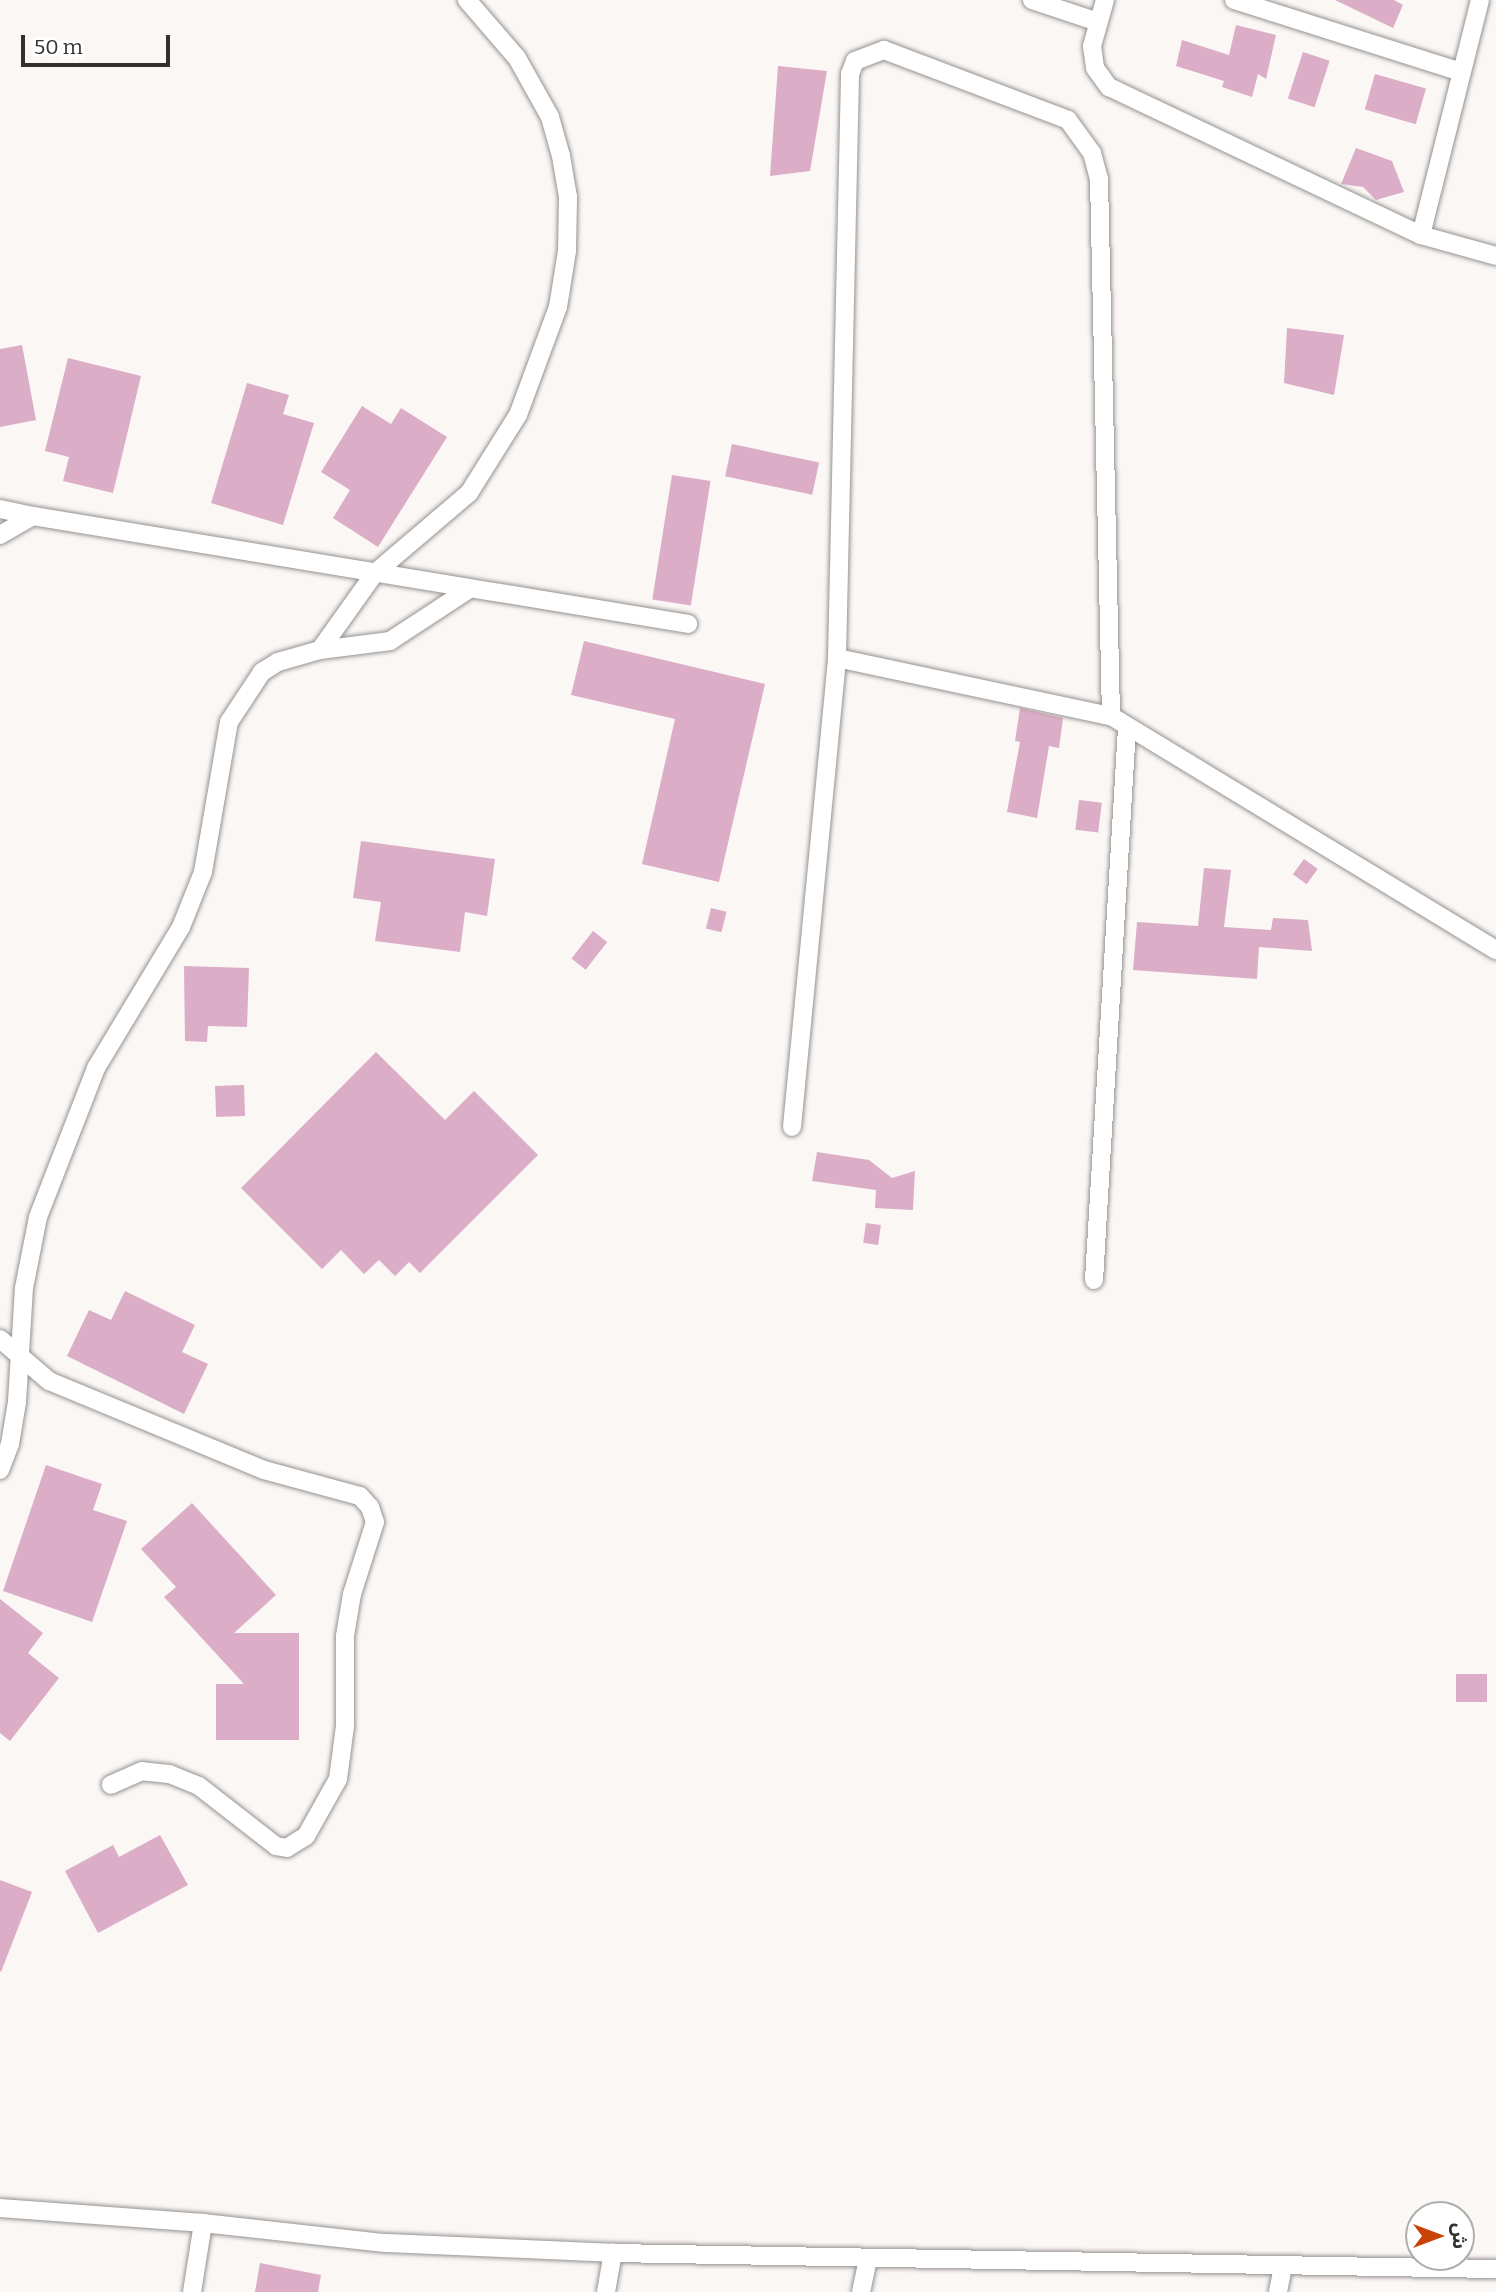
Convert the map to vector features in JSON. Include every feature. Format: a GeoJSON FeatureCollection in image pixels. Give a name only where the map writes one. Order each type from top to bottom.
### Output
{"type":"FeatureCollection","features":[{"type":"Feature","properties":{"kind":"street"},"geometry":{"type":"LineString","coordinates":[[320,650],[375,573],[469,494],[518,415],[558,307],[567,251],[568,197],[558,143],[550,117],[517,58],[467,0]]}},
{"type":"Feature","properties":{"kind":"street"},"geometry":{"type":"LineString","coordinates":[[1032,0],[1098,22]]}},
{"type":"Feature","properties":{"kind":"street"},"geometry":{"type":"LineString","coordinates":[[1105,0],[1093,46],[1095,68],[1109,88],[1421,235],[1496,256]]}},
{"type":"Feature","properties":{"kind":"street"},"geometry":{"type":"LineString","coordinates":[[1234,0],[1461,72]]}},
{"type":"Feature","properties":{"kind":"street"},"geometry":{"type":"LineString","coordinates":[[1421,235],[1480,0]]}},
{"type":"Feature","properties":{"kind":"street"},"geometry":{"type":"LineString","coordinates":[[792,1127],[837,658],[850,74],[855,61],[884,50],[1068,120],[1093,153],[1099,179],[1111,716]]}},
{"type":"Feature","properties":{"kind":"street"},"geometry":{"type":"LineString","coordinates":[[0,509],[468,590],[688,624]]}},
{"type":"Feature","properties":{"kind":"street"},"geometry":{"type":"LineString","coordinates":[[0,534],[33,516]]}},
{"type":"Feature","properties":{"kind":"street"},"geometry":{"type":"LineString","coordinates":[[0,1470],[10,1444],[17,1402],[17,1354],[38,1217],[96,1068],[181,927],[203,872],[229,722],[262,672],[291,656],[390,641],[468,590]]}},
{"type":"Feature","properties":{"kind":"street"},"geometry":{"type":"LineString","coordinates":[[837,658],[1111,716],[1496,950]]}},
{"type":"Feature","properties":{"kind":"street"},"geometry":{"type":"LineString","coordinates":[[1094,1280],[1127,727]]}},
{"type":"Feature","properties":{"kind":"street"},"geometry":{"type":"LineString","coordinates":[[0,1339],[49,1381],[264,1470],[360,1496],[370,1507],[375,1522],[352,1594],[345,1636],[345,1726],[338,1779],[306,1836],[287,1848],[276,1846],[199,1786],[169,1774],[142,1771],[111,1785]]}},
{"type":"Feature","properties":{"kind":"street"},"geometry":{"type":"LineString","coordinates":[[0,2208],[203,2223],[385,2243],[612,2253],[1496,2270]]}},
{"type":"Feature","properties":{"kind":"street"},"geometry":{"type":"LineString","coordinates":[[192,2292],[203,2223]]}},
{"type":"Feature","properties":{"kind":"street"},"geometry":{"type":"LineString","coordinates":[[606,2292],[612,2253]]}},
{"type":"Feature","properties":{"kind":"street"},"geometry":{"type":"LineString","coordinates":[[861,2292],[868,2260]]}},
{"type":"Feature","properties":{"kind":"street"},"geometry":{"type":"LineString","coordinates":[[1278,2292],[1283,2266]]}},
{"type":"Feature","properties":{"kind":"building"},"geometry":{"type":"Polygon","coordinates":[[[1335,0],[1394,0],[1403,5],[1393,28],[1335,0]]]}},
{"type":"Feature","properties":{"kind":"building"},"geometry":{"type":"Polygon","coordinates":[[[1236,25],[1276,35],[1266,79],[1258,74],[1252,97],[1222,87],[1224,81],[1176,66],[1182,40],[1229,55],[1236,25]]]}},
{"type":"Feature","properties":{"kind":"building"},"geometry":{"type":"Polygon","coordinates":[[[1303,52],[1330,61],[1314,107],[1288,99],[1303,52]]]}},
{"type":"Feature","properties":{"kind":"building"},"geometry":{"type":"Polygon","coordinates":[[[778,66],[827,71],[810,171],[770,176],[778,66]]]}},
{"type":"Feature","properties":{"kind":"building"},"geometry":{"type":"Polygon","coordinates":[[[1375,74],[1426,89],[1416,124],[1365,110],[1375,74]]]}},
{"type":"Feature","properties":{"kind":"building"},"geometry":{"type":"Polygon","coordinates":[[[1356,148],[1392,161],[1404,192],[1376,200],[1363,187],[1341,184],[1356,148]]]}},
{"type":"Feature","properties":{"kind":"building"},"geometry":{"type":"Polygon","coordinates":[[[1287,328],[1344,335],[1334,395],[1284,383],[1287,328]]]}},
{"type":"Feature","properties":{"kind":"building"},"geometry":{"type":"Polygon","coordinates":[[[22,345],[36,420],[0,427],[0,349],[22,345]]]}},
{"type":"Feature","properties":{"kind":"building"},"geometry":{"type":"Polygon","coordinates":[[[68,358],[141,376],[113,493],[63,481],[69,457],[45,451],[68,358]]]}},
{"type":"Feature","properties":{"kind":"building"},"geometry":{"type":"Polygon","coordinates":[[[247,383],[289,395],[283,414],[314,423],[283,525],[211,503],[247,383]]]}},
{"type":"Feature","properties":{"kind":"building"},"geometry":{"type":"Polygon","coordinates":[[[362,406],[391,424],[401,408],[447,437],[378,547],[333,518],[350,490],[321,472],[362,406]]]}},
{"type":"Feature","properties":{"kind":"building"},"geometry":{"type":"Polygon","coordinates":[[[732,444],[819,463],[812,495],[725,476],[732,444]]]}},
{"type":"Feature","properties":{"kind":"building"},"geometry":{"type":"Polygon","coordinates":[[[672,475],[711,481],[691,606],[652,599],[672,475]]]}},
{"type":"Feature","properties":{"kind":"building"},"geometry":{"type":"Polygon","coordinates":[[[584,641],[765,684],[719,882],[642,864],[675,719],[571,695],[584,641]]]}},
{"type":"Feature","properties":{"kind":"building"},"geometry":{"type":"Polygon","coordinates":[[[1020,708],[1063,718],[1059,748],[1049,746],[1037,818],[1007,812],[1020,742],[1015,741],[1020,708]]]}},
{"type":"Feature","properties":{"kind":"building"},"geometry":{"type":"Polygon","coordinates":[[[1079,800],[1102,803],[1098,833],[1075,830],[1079,800]]]}},
{"type":"Feature","properties":{"kind":"building"},"geometry":{"type":"Polygon","coordinates":[[[361,841],[495,859],[487,916],[465,912],[460,952],[375,941],[381,902],[353,898],[361,841]]]}},
{"type":"Feature","properties":{"kind":"building"},"geometry":{"type":"Polygon","coordinates":[[[1304,859],[1318,869],[1307,884],[1293,874],[1304,859]]]}},
{"type":"Feature","properties":{"kind":"building"},"geometry":{"type":"Polygon","coordinates":[[[1204,868],[1231,870],[1224,927],[1271,930],[1273,918],[1308,920],[1312,951],[1259,947],[1257,979],[1133,970],[1137,922],[1198,926],[1204,868]]]}},
{"type":"Feature","properties":{"kind":"building"},"geometry":{"type":"Polygon","coordinates":[[[711,908],[727,912],[721,932],[706,928],[711,908]]]}},
{"type":"Feature","properties":{"kind":"building"},"geometry":{"type":"Polygon","coordinates":[[[593,931],[607,942],[586,970],[571,959],[593,931]]]}},
{"type":"Feature","properties":{"kind":"building"},"geometry":{"type":"Polygon","coordinates":[[[184,966],[249,968],[247,1027],[208,1026],[207,1042],[185,1041],[184,966]]]}},
{"type":"Feature","properties":{"kind":"building"},"geometry":{"type":"Polygon","coordinates":[[[376,1052],[445,1120],[474,1091],[538,1155],[420,1273],[409,1262],[395,1276],[379,1260],[364,1274],[341,1250],[322,1269],[241,1188],[376,1052]]]}},
{"type":"Feature","properties":{"kind":"building"},"geometry":{"type":"Polygon","coordinates":[[[244,1085],[245,1116],[216,1117],[215,1086],[244,1085]]]}},
{"type":"Feature","properties":{"kind":"building"},"geometry":{"type":"Polygon","coordinates":[[[817,1152],[869,1160],[892,1178],[915,1171],[913,1210],[875,1208],[876,1190],[812,1181],[817,1152]]]}},
{"type":"Feature","properties":{"kind":"building"},"geometry":{"type":"Polygon","coordinates":[[[866,1223],[881,1225],[878,1245],[863,1243],[866,1223]]]}},
{"type":"Feature","properties":{"kind":"building"},"geometry":{"type":"Polygon","coordinates":[[[125,1291],[195,1325],[182,1352],[208,1364],[184,1414],[67,1356],[89,1310],[111,1320],[125,1291]]]}},
{"type":"Feature","properties":{"kind":"building"},"geometry":{"type":"Polygon","coordinates":[[[46,1465],[102,1484],[93,1510],[127,1521],[92,1622],[3,1591],[46,1465]]]}},
{"type":"Feature","properties":{"kind":"building"},"geometry":{"type":"Polygon","coordinates":[[[192,1503],[276,1595],[234,1633],[299,1633],[299,1740],[216,1740],[216,1684],[244,1684],[164,1597],[176,1587],[141,1549],[192,1503]]]}},
{"type":"Feature","properties":{"kind":"building"},"geometry":{"type":"Polygon","coordinates":[[[0,1599],[43,1633],[28,1653],[59,1678],[10,1741],[0,1733],[0,1599]]]}},
{"type":"Feature","properties":{"kind":"building"},"geometry":{"type":"Polygon","coordinates":[[[1456,1674],[1487,1674],[1487,1702],[1456,1702],[1456,1674]]]}},
{"type":"Feature","properties":{"kind":"building"},"geometry":{"type":"Polygon","coordinates":[[[160,1835],[188,1885],[98,1933],[65,1871],[113,1845],[119,1857],[160,1835]]]}},
{"type":"Feature","properties":{"kind":"building"},"geometry":{"type":"Polygon","coordinates":[[[0,1880],[32,1892],[1,1972],[0,1971],[0,1880]]]}},
{"type":"Feature","properties":{"kind":"building"},"geometry":{"type":"Polygon","coordinates":[[[260,2263],[321,2275],[318,2292],[255,2292],[260,2263]]]}}]}
